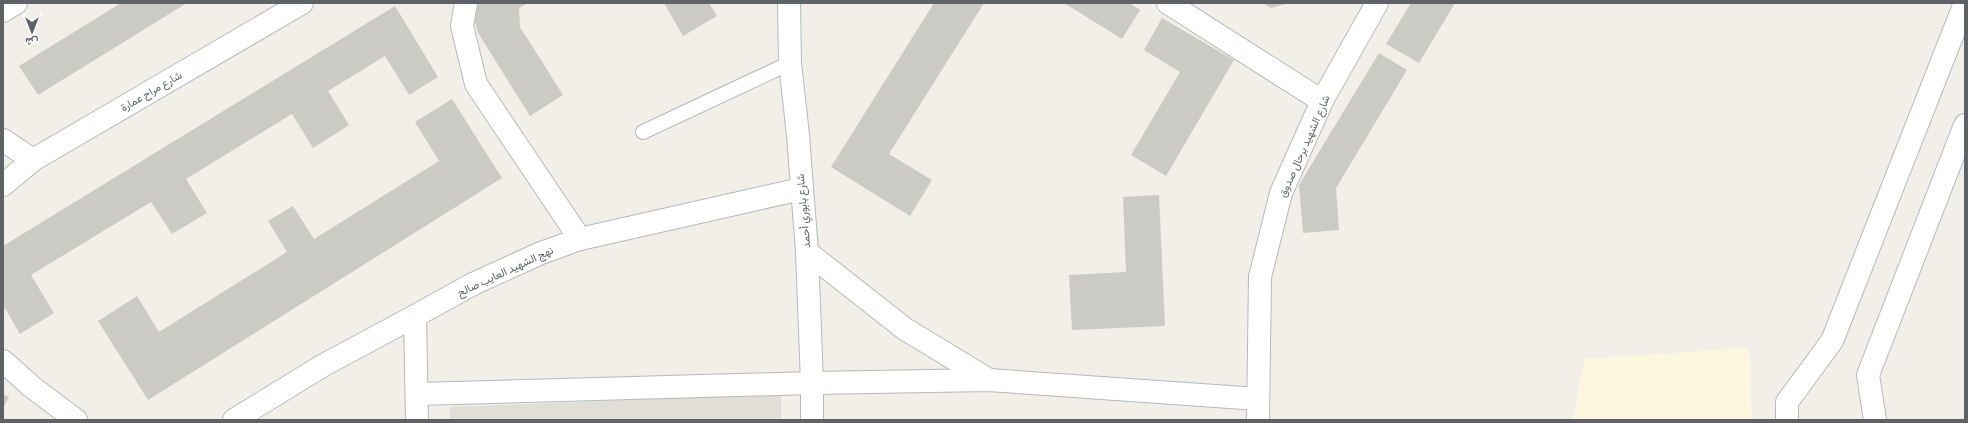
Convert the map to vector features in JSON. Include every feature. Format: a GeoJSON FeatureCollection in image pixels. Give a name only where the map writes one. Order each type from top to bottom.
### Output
{"type":"FeatureCollection","features":[{"type":"Feature","properties":{"kind":"street"},"geometry":{"type":"LineString","coordinates":[[3,11],[16,3]]}},
{"type":"Feature","properties":{"kind":"street","name":"شارع مراح عمارة"},"geometry":{"type":"LineString","coordinates":[[3,185],[33,160],[302,3]]}},
{"type":"Feature","properties":{"kind":"street"},"geometry":{"type":"LineString","coordinates":[[466,3],[462,26],[476,84],[580,239]]}},
{"type":"Feature","properties":{"kind":"street","name":"شارع بابوري أحمد"},"geometry":{"type":"LineString","coordinates":[[790,3],[790,63],[798,135],[807,252],[812,420]]}},
{"type":"Feature","properties":{"kind":"street"},"geometry":{"type":"LineString","coordinates":[[1168,3],[1322,102]]}},
{"type":"Feature","properties":{"kind":"street","name":"شارع الشهيد برحال صدوق"},"geometry":{"type":"LineString","coordinates":[[1258,410],[1260,277],[1282,193],[1322,102],[1377,3]]}},
{"type":"Feature","properties":{"kind":"street"},"geometry":{"type":"LineString","coordinates":[[1786,420],[1786,402],[1832,342],[1965,3]]}},
{"type":"Feature","properties":{"kind":"street"},"geometry":{"type":"LineString","coordinates":[[1875,420],[1868,375],[1965,125]]}},
{"type":"Feature","properties":{"kind":"street"},"geometry":{"type":"LineString","coordinates":[[3,140],[33,160]]}},
{"type":"Feature","properties":{"kind":"street","name":"نهج الشهيد العايب صالح"},"geometry":{"type":"LineString","coordinates":[[234,420],[322,366],[473,284],[541,253],[580,239],[801,189]]}},
{"type":"Feature","properties":{"kind":"street"},"geometry":{"type":"LineString","coordinates":[[807,252],[905,329],[989,380]]}},
{"type":"Feature","properties":{"kind":"street"},"geometry":{"type":"LineString","coordinates":[[415,316],[418,394],[417,420]]}},
{"type":"Feature","properties":{"kind":"street"},"geometry":{"type":"LineString","coordinates":[[3,362],[32,387],[76,420]]}},
{"type":"Feature","properties":{"kind":"street"},"geometry":{"type":"LineString","coordinates":[[418,394],[812,382],[989,380],[1258,410]]}},
{"type":"Feature","properties":{"kind":"lane"},"geometry":{"type":"LineString","coordinates":[[643,132],[790,63]]}},
{"type":"Feature","properties":{"kind":"shaded area"},"geometry":{"type":"Polygon","coordinates":[[[1749,348],[1752,420],[1572,420],[1585,359],[1749,348]]]}},
{"type":"Feature","properties":{"kind":"shaded area"},"geometry":{"type":"Polygon","coordinates":[[[781,394],[781,420],[450,420],[450,407],[781,394]]]}},
{"type":"Feature","properties":{"kind":"building"},"geometry":{"type":"Polygon","coordinates":[[[121,3],[187,3],[38,95],[19,66],[121,3]]]}},
{"type":"Feature","properties":{"kind":"building"},"geometry":{"type":"Polygon","coordinates":[[[474,3],[528,3],[519,8],[520,27],[563,95],[530,116],[478,33],[474,18],[474,3]]]}},
{"type":"Feature","properties":{"kind":"building"},"geometry":{"type":"Polygon","coordinates":[[[664,3],[709,3],[717,16],[683,36],[664,3]]]}},
{"type":"Feature","properties":{"kind":"building"},"geometry":{"type":"Polygon","coordinates":[[[934,3],[984,3],[889,154],[932,180],[910,216],[831,167],[934,3]]]}},
{"type":"Feature","properties":{"kind":"building"},"geometry":{"type":"Polygon","coordinates":[[[1064,3],[1129,3],[1140,10],[1122,39],[1064,3]]]}},
{"type":"Feature","properties":{"kind":"building"},"geometry":{"type":"Polygon","coordinates":[[[1263,3],[1289,3],[1271,8],[1263,3]]]}},
{"type":"Feature","properties":{"kind":"building"},"geometry":{"type":"Polygon","coordinates":[[[1411,3],[1455,3],[1419,63],[1386,44],[1411,3]]]}},
{"type":"Feature","properties":{"kind":"building"},"geometry":{"type":"Polygon","coordinates":[[[395,6],[438,77],[409,95],[385,56],[328,91],[349,125],[313,148],[292,114],[186,179],[207,213],[172,234],[151,202],[31,275],[54,313],[20,334],[3,305],[3,246],[395,6]]]}},
{"type":"Feature","properties":{"kind":"building"},"geometry":{"type":"Polygon","coordinates":[[[1162,18],[1234,60],[1166,176],[1131,155],[1180,72],[1144,50],[1162,18]]]}},
{"type":"Feature","properties":{"kind":"building"},"geometry":{"type":"Polygon","coordinates":[[[1379,53],[1407,70],[1336,188],[1339,230],[1303,233],[1299,185],[1379,53]]]}},
{"type":"Feature","properties":{"kind":"building"},"geometry":{"type":"Polygon","coordinates":[[[452,99],[502,178],[148,400],[98,321],[137,296],[159,332],[287,252],[268,221],[293,206],[314,239],[439,161],[415,122],[452,99]]]}},
{"type":"Feature","properties":{"kind":"building"},"geometry":{"type":"Polygon","coordinates":[[[1159,195],[1165,326],[1072,330],[1069,275],[1126,272],[1123,197],[1159,195]]]}},
{"type":"Feature","properties":{"kind":"building"},"geometry":{"type":"Polygon","coordinates":[[[3,394],[9,397],[3,408],[3,394]]]}}]}
